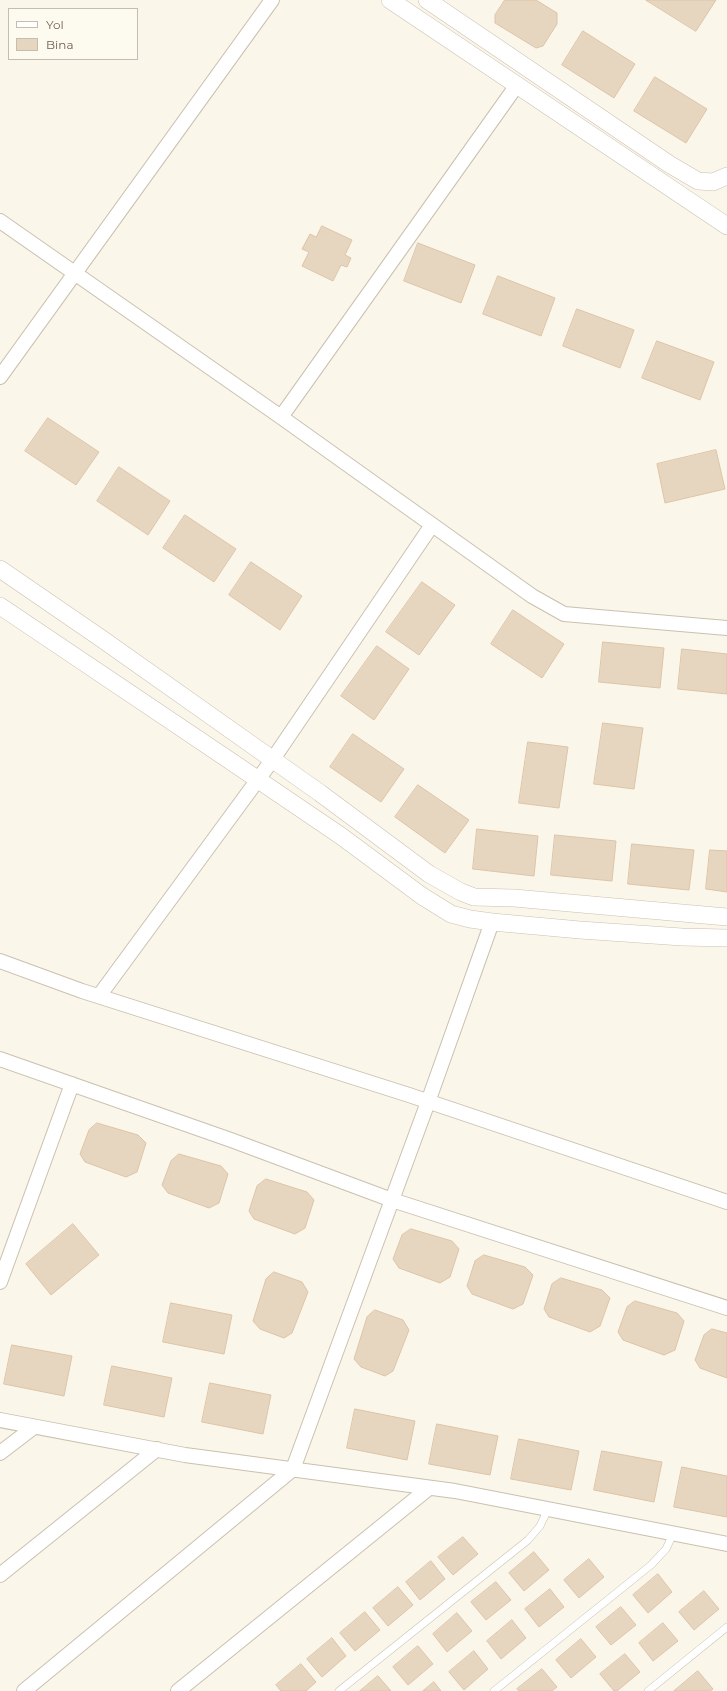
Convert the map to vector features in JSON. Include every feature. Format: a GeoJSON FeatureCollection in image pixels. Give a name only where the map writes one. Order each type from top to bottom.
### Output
{"type":"FeatureCollection","features":[{"type":"Feature","properties":{"kind":"street"},"geometry":{"type":"LineString","coordinates":[[0,378],[272,0]]}},
{"type":"Feature","properties":{"kind":"street"},"geometry":{"type":"LineString","coordinates":[[390,0],[727,226]]}},
{"type":"Feature","properties":{"kind":"street"},"geometry":{"type":"LineString","coordinates":[[427,0],[698,181],[713,182],[727,176]]}},
{"type":"Feature","properties":{"kind":"street"},"geometry":{"type":"LineString","coordinates":[[281,417],[517,85]]}},
{"type":"Feature","properties":{"kind":"street"},"geometry":{"type":"LineString","coordinates":[[0,221],[281,417],[532,596],[564,614],[727,628]]}},
{"type":"Feature","properties":{"kind":"street"},"geometry":{"type":"LineString","coordinates":[[99,996],[273,760],[432,525]]}},
{"type":"Feature","properties":{"kind":"street"},"geometry":{"type":"LineString","coordinates":[[0,569],[102,638],[320,793],[429,874],[467,894],[474,896],[727,916]]}},
{"type":"Feature","properties":{"kind":"street"},"geometry":{"type":"LineString","coordinates":[[0,606],[341,836],[422,896],[451,914],[470,919],[492,922],[580,930],[682,937],[727,938]]}},
{"type":"Feature","properties":{"kind":"street"},"geometry":{"type":"LineString","coordinates":[[24,1691],[292,1469],[428,1102],[492,922]]}},
{"type":"Feature","properties":{"kind":"street"},"geometry":{"type":"LineString","coordinates":[[0,961],[99,996],[428,1102],[727,1202]]}},
{"type":"Feature","properties":{"kind":"street"},"geometry":{"type":"LineString","coordinates":[[0,1059],[231,1140],[392,1200],[727,1308]]}},
{"type":"Feature","properties":{"kind":"street"},"geometry":{"type":"LineString","coordinates":[[0,1282],[72,1084]]}},
{"type":"Feature","properties":{"kind":"street"},"geometry":{"type":"LineString","coordinates":[[0,1420],[157,1450],[455,1491],[727,1544]]}},
{"type":"Feature","properties":{"kind":"street"},"geometry":{"type":"LineString","coordinates":[[0,1453],[34,1427]]}},
{"type":"Feature","properties":{"kind":"street"},"geometry":{"type":"LineString","coordinates":[[0,1575],[157,1450]]}},
{"type":"Feature","properties":{"kind":"street"},"geometry":{"type":"LineString","coordinates":[[178,1691],[429,1488]]}},
{"type":"Feature","properties":{"kind":"lane"},"geometry":{"type":"LineString","coordinates":[[339,1691],[528,1540],[540,1526],[548,1509]]}},
{"type":"Feature","properties":{"kind":"lane"},"geometry":{"type":"LineString","coordinates":[[494,1691],[651,1565],[666,1549],[673,1534]]}},
{"type":"Feature","properties":{"kind":"lane"},"geometry":{"type":"LineString","coordinates":[[648,1691],[727,1627]]}},
{"type":"Feature","properties":{"kind":"building"},"geometry":{"type":"Polygon","coordinates":[[[505,0],[536,0],[557,13],[557,24],[543,46],[536,48],[495,23],[495,15],[505,0]]]}},
{"type":"Feature","properties":{"kind":"building"},"geometry":{"type":"Polygon","coordinates":[[[646,0],[716,0],[696,31],[646,0]]]}},
{"type":"Feature","properties":{"kind":"building"},"geometry":{"type":"Polygon","coordinates":[[[583,31],[635,64],[614,98],[562,65],[583,31]]]}},
{"type":"Feature","properties":{"kind":"building"},"geometry":{"type":"Polygon","coordinates":[[[655,77],[707,109],[686,143],[634,111],[655,77]]]}},
{"type":"Feature","properties":{"kind":"building"},"geometry":{"type":"Polygon","coordinates":[[[322,226],[352,240],[345,255],[351,258],[347,267],[341,265],[333,281],[302,266],[309,252],[302,249],[310,234],[316,237],[322,226]]]}},
{"type":"Feature","properties":{"kind":"building"},"geometry":{"type":"Polygon","coordinates":[[[418,243],[475,265],[461,303],[404,281],[418,243]]]}},
{"type":"Feature","properties":{"kind":"building"},"geometry":{"type":"Polygon","coordinates":[[[498,276],[555,298],[541,336],[483,314],[498,276]]]}},
{"type":"Feature","properties":{"kind":"building"},"geometry":{"type":"Polygon","coordinates":[[[577,309],[634,330],[620,368],[563,346],[577,309]]]}},
{"type":"Feature","properties":{"kind":"building"},"geometry":{"type":"Polygon","coordinates":[[[657,341],[714,362],[700,400],[642,378],[657,341]]]}},
{"type":"Feature","properties":{"kind":"building"},"geometry":{"type":"Polygon","coordinates":[[[48,418],[99,452],[76,485],[25,451],[48,418]]]}},
{"type":"Feature","properties":{"kind":"building"},"geometry":{"type":"Polygon","coordinates":[[[716,450],[725,489],[665,503],[657,464],[716,450]]]}},
{"type":"Feature","properties":{"kind":"building"},"geometry":{"type":"Polygon","coordinates":[[[119,467],[170,501],[148,535],[97,501],[119,467]]]}},
{"type":"Feature","properties":{"kind":"building"},"geometry":{"type":"Polygon","coordinates":[[[185,515],[236,549],[214,582],[163,548],[185,515]]]}},
{"type":"Feature","properties":{"kind":"building"},"geometry":{"type":"Polygon","coordinates":[[[251,562],[302,596],[280,630],[229,595],[251,562]]]}},
{"type":"Feature","properties":{"kind":"building"},"geometry":{"type":"Polygon","coordinates":[[[422,582],[455,605],[419,655],[386,632],[422,582]]]}},
{"type":"Feature","properties":{"kind":"building"},"geometry":{"type":"Polygon","coordinates":[[[513,610],[564,644],[542,678],[491,644],[513,610]]]}},
{"type":"Feature","properties":{"kind":"building"},"geometry":{"type":"Polygon","coordinates":[[[603,642],[664,648],[660,688],[599,682],[603,642]]]}},
{"type":"Feature","properties":{"kind":"building"},"geometry":{"type":"Polygon","coordinates":[[[377,646],[409,669],[374,720],[341,696],[377,646]]]}},
{"type":"Feature","properties":{"kind":"building"},"geometry":{"type":"Polygon","coordinates":[[[682,649],[727,654],[727,694],[678,689],[682,649]]]}},
{"type":"Feature","properties":{"kind":"building"},"geometry":{"type":"Polygon","coordinates":[[[603,723],[643,728],[634,789],[594,784],[603,723]]]}},
{"type":"Feature","properties":{"kind":"building"},"geometry":{"type":"Polygon","coordinates":[[[353,734],[404,769],[381,802],[330,767],[353,734]]]}},
{"type":"Feature","properties":{"kind":"building"},"geometry":{"type":"Polygon","coordinates":[[[528,742],[568,747],[559,808],[519,803],[528,742]]]}},
{"type":"Feature","properties":{"kind":"building"},"geometry":{"type":"Polygon","coordinates":[[[418,785],[469,820],[445,853],[395,817],[418,785]]]}},
{"type":"Feature","properties":{"kind":"building"},"geometry":{"type":"Polygon","coordinates":[[[477,829],[538,836],[534,876],[473,869],[477,829]]]}},
{"type":"Feature","properties":{"kind":"building"},"geometry":{"type":"Polygon","coordinates":[[[555,835],[616,841],[612,881],[551,875],[555,835]]]}},
{"type":"Feature","properties":{"kind":"building"},"geometry":{"type":"Polygon","coordinates":[[[632,844],[694,850],[689,890],[628,884],[632,844]]]}},
{"type":"Feature","properties":{"kind":"building"},"geometry":{"type":"Polygon","coordinates":[[[710,850],[727,851],[727,892],[706,889],[710,850]]]}},
{"type":"Feature","properties":{"kind":"building"},"geometry":{"type":"Polygon","coordinates":[[[97,1123],[138,1135],[146,1143],[137,1172],[126,1177],[85,1162],[80,1154],[89,1130],[97,1123]]]}},
{"type":"Feature","properties":{"kind":"building"},"geometry":{"type":"Polygon","coordinates":[[[179,1154],[221,1166],[228,1174],[219,1203],[209,1208],[168,1193],[162,1185],[171,1161],[179,1154]]]}},
{"type":"Feature","properties":{"kind":"building"},"geometry":{"type":"Polygon","coordinates":[[[266,1179],[307,1192],[314,1200],[305,1228],[295,1234],[254,1219],[249,1211],[257,1186],[266,1179]]]}},
{"type":"Feature","properties":{"kind":"building"},"geometry":{"type":"Polygon","coordinates":[[[73,1224],[99,1255],[51,1295],[26,1264],[73,1224]]]}},
{"type":"Feature","properties":{"kind":"building"},"geometry":{"type":"Polygon","coordinates":[[[411,1229],[452,1241],[459,1249],[450,1277],[440,1283],[399,1268],[393,1259],[402,1235],[411,1229]]]}},
{"type":"Feature","properties":{"kind":"building"},"geometry":{"type":"Polygon","coordinates":[[[484,1255],[525,1267],[533,1275],[523,1304],[513,1309],[472,1294],[467,1286],[475,1261],[484,1255]]]}},
{"type":"Feature","properties":{"kind":"building"},"geometry":{"type":"Polygon","coordinates":[[[274,1272],[302,1282],[308,1292],[292,1333],[284,1338],[260,1329],[253,1321],[266,1279],[274,1272]]]}},
{"type":"Feature","properties":{"kind":"building"},"geometry":{"type":"Polygon","coordinates":[[[561,1278],[602,1290],[610,1298],[600,1326],[590,1332],[549,1317],[544,1309],[552,1284],[561,1278]]]}},
{"type":"Feature","properties":{"kind":"building"},"geometry":{"type":"Polygon","coordinates":[[[635,1301],[677,1313],[684,1321],[675,1350],[664,1355],[623,1340],[618,1332],[627,1307],[635,1301]]]}},
{"type":"Feature","properties":{"kind":"building"},"geometry":{"type":"Polygon","coordinates":[[[171,1303],[232,1315],[224,1354],[163,1342],[171,1303]]]}},
{"type":"Feature","properties":{"kind":"building"},"geometry":{"type":"Polygon","coordinates":[[[375,1310],[403,1320],[409,1330],[393,1371],[385,1376],[361,1367],[354,1359],[367,1317],[375,1310]]]}},
{"type":"Feature","properties":{"kind":"building"},"geometry":{"type":"Polygon","coordinates":[[[712,1329],[727,1333],[727,1378],[700,1368],[695,1360],[704,1335],[712,1329]]]}},
{"type":"Feature","properties":{"kind":"building"},"geometry":{"type":"Polygon","coordinates":[[[12,1345],[72,1356],[64,1396],[4,1384],[12,1345]]]}},
{"type":"Feature","properties":{"kind":"building"},"geometry":{"type":"Polygon","coordinates":[[[112,1366],[172,1378],[164,1417],[104,1405],[112,1366]]]}},
{"type":"Feature","properties":{"kind":"building"},"geometry":{"type":"Polygon","coordinates":[[[210,1383],[271,1395],[263,1434],[202,1422],[210,1383]]]}},
{"type":"Feature","properties":{"kind":"building"},"geometry":{"type":"Polygon","coordinates":[[[355,1409],[415,1421],[407,1460],[347,1448],[355,1409]]]}},
{"type":"Feature","properties":{"kind":"building"},"geometry":{"type":"Polygon","coordinates":[[[437,1424],[498,1436],[490,1475],[429,1464],[437,1424]]]}},
{"type":"Feature","properties":{"kind":"building"},"geometry":{"type":"Polygon","coordinates":[[[519,1439],[579,1451],[571,1490],[511,1479],[519,1439]]]}},
{"type":"Feature","properties":{"kind":"building"},"geometry":{"type":"Polygon","coordinates":[[[602,1451],[662,1462],[654,1502],[594,1490],[602,1451]]]}},
{"type":"Feature","properties":{"kind":"building"},"geometry":{"type":"Polygon","coordinates":[[[682,1467],[727,1476],[727,1517],[674,1507],[682,1467]]]}},
{"type":"Feature","properties":{"kind":"building"},"geometry":{"type":"Polygon","coordinates":[[[463,1537],[478,1554],[453,1575],[438,1557],[463,1537]]]}},
{"type":"Feature","properties":{"kind":"building"},"geometry":{"type":"Polygon","coordinates":[[[534,1552],[549,1570],[524,1591],[509,1573],[534,1552]]]}},
{"type":"Feature","properties":{"kind":"building"},"geometry":{"type":"Polygon","coordinates":[[[589,1559],[604,1577],[579,1598],[564,1580],[589,1559]]]}},
{"type":"Feature","properties":{"kind":"building"},"geometry":{"type":"Polygon","coordinates":[[[431,1561],[445,1579],[420,1600],[406,1582],[431,1561]]]}},
{"type":"Feature","properties":{"kind":"building"},"geometry":{"type":"Polygon","coordinates":[[[658,1574],[672,1592],[648,1613],[633,1595],[658,1574]]]}},
{"type":"Feature","properties":{"kind":"building"},"geometry":{"type":"Polygon","coordinates":[[[496,1582],[511,1600],[486,1620],[471,1602],[496,1582]]]}},
{"type":"Feature","properties":{"kind":"building"},"geometry":{"type":"Polygon","coordinates":[[[398,1587],[413,1605],[388,1626],[373,1608],[398,1587]]]}},
{"type":"Feature","properties":{"kind":"building"},"geometry":{"type":"Polygon","coordinates":[[[550,1589],[564,1607],[539,1627],[525,1609],[550,1589]]]}},
{"type":"Feature","properties":{"kind":"building"},"geometry":{"type":"Polygon","coordinates":[[[704,1591],[719,1609],[694,1630],[679,1612],[704,1591]]]}},
{"type":"Feature","properties":{"kind":"building"},"geometry":{"type":"Polygon","coordinates":[[[621,1607],[636,1625],[611,1645],[596,1627],[621,1607]]]}},
{"type":"Feature","properties":{"kind":"building"},"geometry":{"type":"Polygon","coordinates":[[[365,1612],[380,1630],[355,1651],[340,1633],[365,1612]]]}},
{"type":"Feature","properties":{"kind":"building"},"geometry":{"type":"Polygon","coordinates":[[[457,1613],[472,1631],[447,1652],[433,1634],[457,1613]]]}},
{"type":"Feature","properties":{"kind":"building"},"geometry":{"type":"Polygon","coordinates":[[[512,1620],[526,1638],[501,1659],[487,1641],[512,1620]]]}},
{"type":"Feature","properties":{"kind":"building"},"geometry":{"type":"Polygon","coordinates":[[[663,1623],[678,1641],[653,1661],[639,1643],[663,1623]]]}},
{"type":"Feature","properties":{"kind":"building"},"geometry":{"type":"Polygon","coordinates":[[[332,1638],[346,1656],[322,1677],[307,1659],[332,1638]]]}},
{"type":"Feature","properties":{"kind":"building"},"geometry":{"type":"Polygon","coordinates":[[[581,1639],[596,1657],[571,1678],[556,1660],[581,1639]]]}},
{"type":"Feature","properties":{"kind":"building"},"geometry":{"type":"Polygon","coordinates":[[[418,1646],[433,1664],[408,1685],[393,1667],[418,1646]]]}},
{"type":"Feature","properties":{"kind":"building"},"geometry":{"type":"Polygon","coordinates":[[[474,1651],[488,1669],[464,1690],[449,1672],[474,1651]]]}},
{"type":"Feature","properties":{"kind":"building"},"geometry":{"type":"Polygon","coordinates":[[[625,1654],[640,1672],[617,1691],[614,1691],[600,1674],[625,1654]]]}},
{"type":"Feature","properties":{"kind":"building"},"geometry":{"type":"Polygon","coordinates":[[[301,1664],[316,1682],[306,1691],[281,1691],[276,1685],[301,1664]]]}},
{"type":"Feature","properties":{"kind":"building"},"geometry":{"type":"Polygon","coordinates":[[[542,1669],[557,1687],[552,1691],[519,1691],[517,1689],[542,1669]]]}},
{"type":"Feature","properties":{"kind":"building"},"geometry":{"type":"Polygon","coordinates":[[[698,1671],[713,1689],[710,1691],[674,1691],[698,1671]]]}},
{"type":"Feature","properties":{"kind":"building"},"geometry":{"type":"Polygon","coordinates":[[[378,1676],[391,1691],[360,1691],[378,1676]]]}},
{"type":"Feature","properties":{"kind":"building"},"geometry":{"type":"Polygon","coordinates":[[[434,1682],[441,1691],[423,1691],[434,1682]]]}}]}
